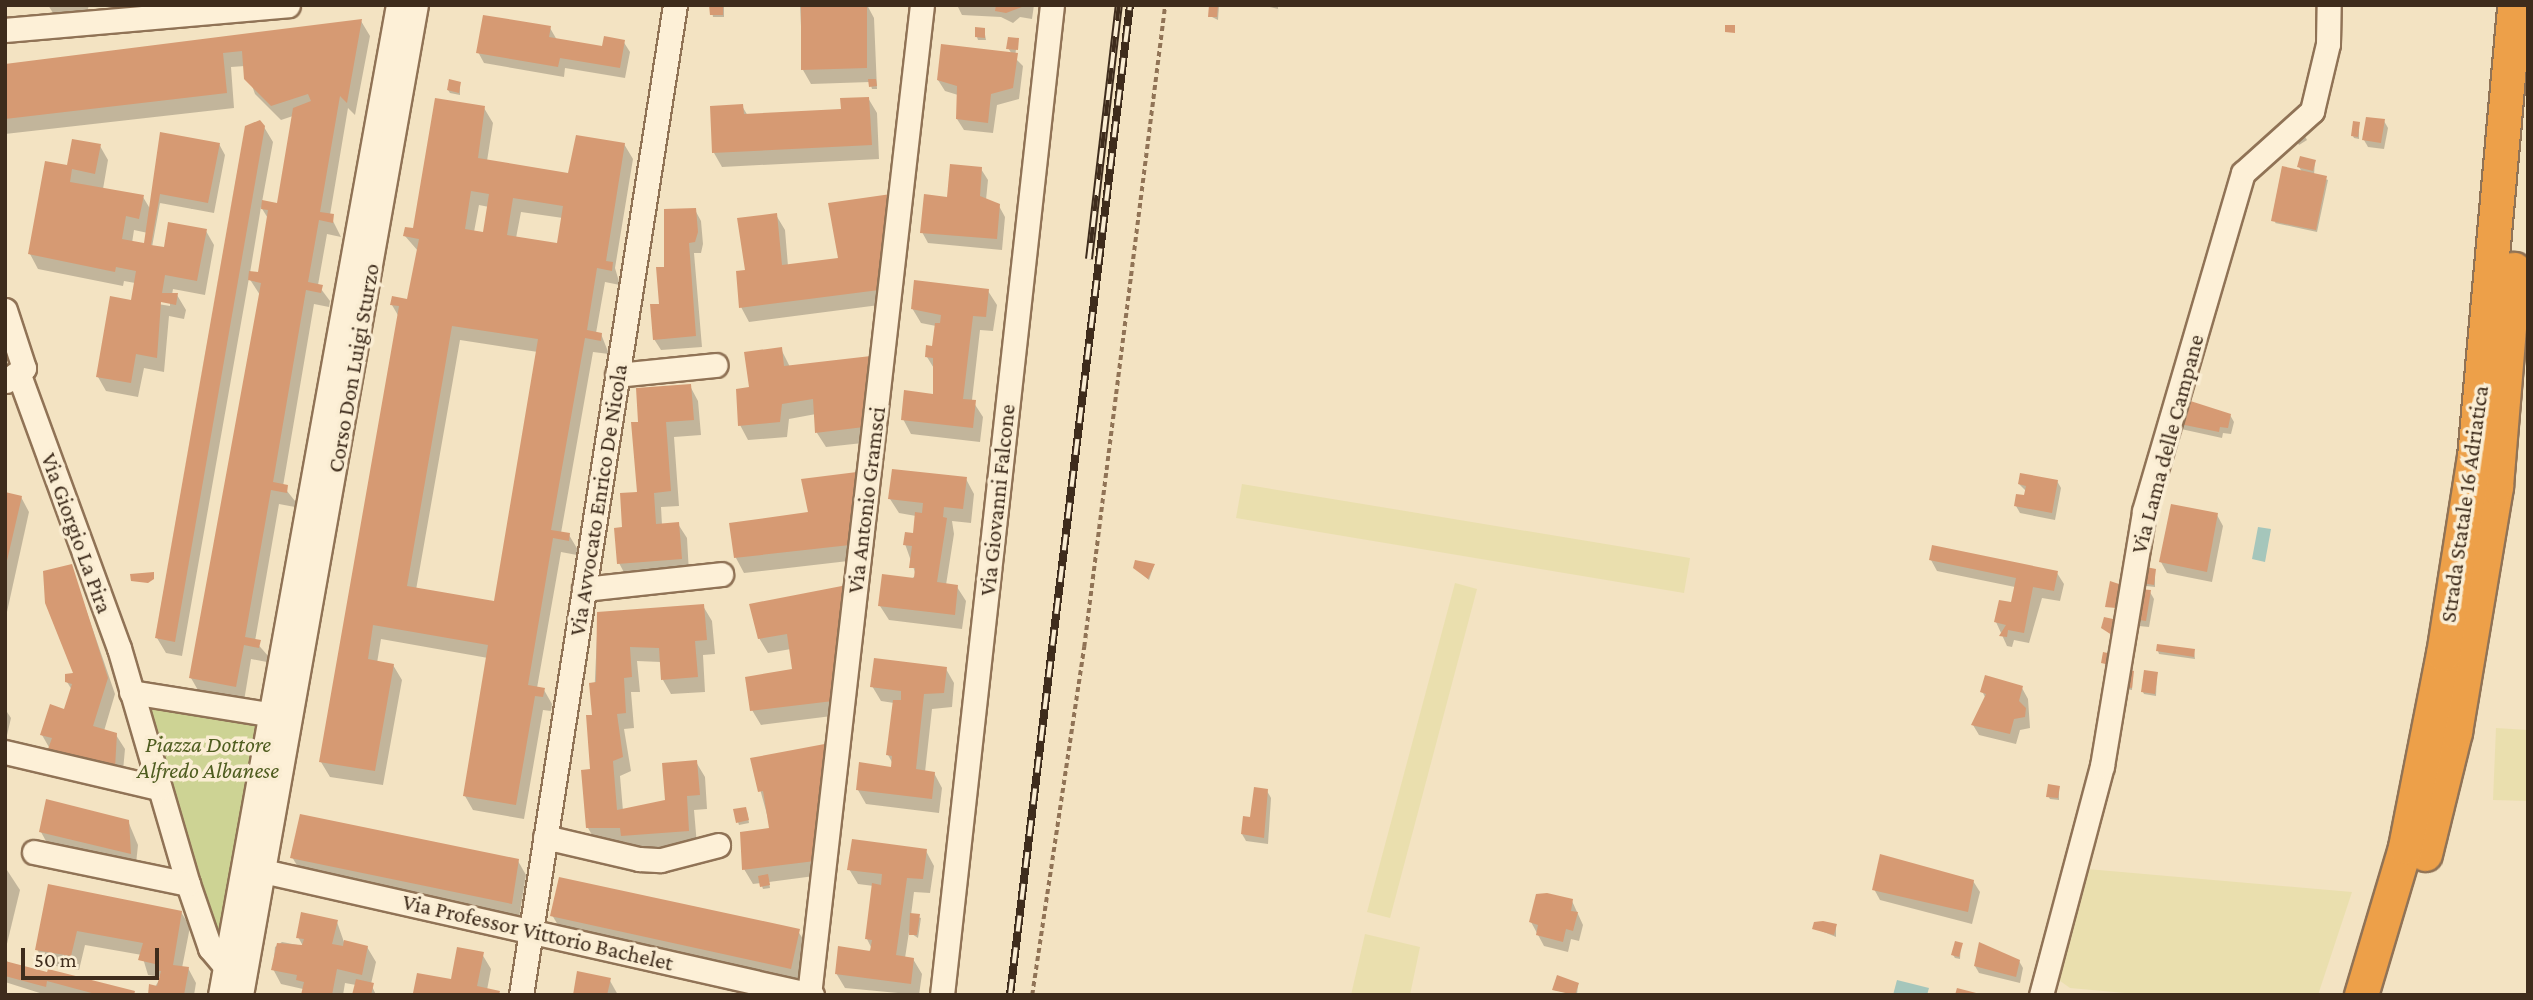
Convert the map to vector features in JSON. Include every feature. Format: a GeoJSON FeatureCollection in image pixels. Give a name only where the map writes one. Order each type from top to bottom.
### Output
{"type":"FeatureCollection","features":[{"type":"Feature","properties":{"kind":"highway","name":"Strada Statale 16 Adriatica"},"geometry":{"type":"LineString","coordinates":[[2361,995],[2405,847],[2443,654],[2474,457],[2514,5]]}},
{"type":"Feature","properties":{"kind":"highway","name":"Strada Statale 16 Adriatica"},"geometry":{"type":"LineString","coordinates":[[2385,995],[2455,732],[2496,486],[2528,103]]}},
{"type":"Feature","properties":{"kind":"highway"},"geometry":{"type":"LineString","coordinates":[[2496,486],[2514,425],[2528,333]]}},
{"type":"Feature","properties":{"kind":"street"},"geometry":{"type":"LineString","coordinates":[[5,30],[102,12],[288,5]]}},
{"type":"Feature","properties":{"kind":"street","name":"Corso Don Luigi Sturzo"},"geometry":{"type":"LineString","coordinates":[[269,712],[398,5]]}},
{"type":"Feature","properties":{"kind":"street","name":"Corso Don Luigi Sturzo"},"geometry":{"type":"LineString","coordinates":[[289,730],[416,5]]}},
{"type":"Feature","properties":{"kind":"street","name":"Via Avvocato Enrico De Nicola"},"geometry":{"type":"LineString","coordinates":[[521,995],[675,5]]}},
{"type":"Feature","properties":{"kind":"street","name":"Via Antonio Gramsci"},"geometry":{"type":"LineString","coordinates":[[810,995],[922,5]]}},
{"type":"Feature","properties":{"kind":"street","name":"Via Giovanni Falcone"},"geometry":{"type":"LineString","coordinates":[[942,995],[1052,5]]}},
{"type":"Feature","properties":{"kind":"street","name":"Via Lama delle Campane"},"geometry":{"type":"LineString","coordinates":[[2041,995],[2102,766],[2119,643],[2152,484],[2243,173],[2312,111],[2328,44],[2329,5]]}},
{"type":"Feature","properties":{"kind":"street","name":"Via Giorgio La Pira"},"geometry":{"type":"LineString","coordinates":[[5,310],[23,358],[12,378],[131,692]]}},
{"type":"Feature","properties":{"kind":"street"},"geometry":{"type":"LineString","coordinates":[[618,375],[715,365]]}},
{"type":"Feature","properties":{"kind":"street"},"geometry":{"type":"LineString","coordinates":[[584,589],[721,573]]}},
{"type":"Feature","properties":{"kind":"street"},"geometry":{"type":"LineString","coordinates":[[226,967],[210,948],[188,884],[131,692],[269,712],[281,715],[289,730],[241,995]]}},
{"type":"Feature","properties":{"kind":"street"},"geometry":{"type":"LineString","coordinates":[[220,995],[269,712]]}},
{"type":"Feature","properties":{"kind":"street"},"geometry":{"type":"LineString","coordinates":[[5,752],[159,789]]}},
{"type":"Feature","properties":{"kind":"street"},"geometry":{"type":"LineString","coordinates":[[545,837],[639,859],[661,860],[718,845]]}},
{"type":"Feature","properties":{"kind":"street"},"geometry":{"type":"LineString","coordinates":[[34,852],[188,884]]}},
{"type":"Feature","properties":{"kind":"street","name":"Via Professor Vittorio Bachelet"},"geometry":{"type":"LineString","coordinates":[[263,871],[810,995]]}},
{"type":"Feature","properties":{"kind":"path"},"geometry":{"type":"LineString","coordinates":[[1032,995],[1084,647],[1165,5]]}},
{"type":"Feature","properties":{"kind":"shaded area"},"geometry":{"type":"Polygon","coordinates":[[[1242,484],[1690,558],[1684,593],[1236,518],[1242,484]]]}},
{"type":"Feature","properties":{"kind":"shaded area"},"geometry":{"type":"Polygon","coordinates":[[[1455,583],[1477,589],[1390,918],[1367,912],[1455,583]]]}},
{"type":"Feature","properties":{"kind":"shaded area"},"geometry":{"type":"Polygon","coordinates":[[[2496,728],[2528,730],[2528,801],[2493,800],[2496,728]]]}},
{"type":"Feature","properties":{"kind":"shaded area"},"geometry":{"type":"Polygon","coordinates":[[[2087,869],[2352,892],[2318,995],[2147,995],[2070,988],[2056,978],[2087,869]]]}},
{"type":"Feature","properties":{"kind":"shaded area"},"geometry":{"type":"Polygon","coordinates":[[[1365,934],[1420,947],[1410,995],[1351,995],[1365,934]]]}},
{"type":"Feature","properties":{"kind":"green space","name":"Piazza Dottore Alfredo Albanese"},"geometry":{"type":"Polygon","coordinates":[[[140,700],[262,717],[223,949],[212,939],[140,700]]]}},
{"type":"Feature","properties":{"kind":"water"},"geometry":{"type":"Polygon","coordinates":[[[2258,527],[2271,529],[2265,562],[2252,559],[2258,527]]]}},
{"type":"Feature","properties":{"kind":"water"},"geometry":{"type":"Polygon","coordinates":[[[1897,980],[1929,988],[1927,995],[1893,995],[1897,980]]]}},
{"type":"Feature","properties":{"kind":"building"},"geometry":{"type":"Polygon","coordinates":[[[709,5],[723,5],[723,15],[710,15],[709,5]]]}},
{"type":"Feature","properties":{"kind":"building"},"geometry":{"type":"Polygon","coordinates":[[[801,5],[867,5],[867,68],[801,70],[801,5]]]}},
{"type":"Feature","properties":{"kind":"building"},"geometry":{"type":"Polygon","coordinates":[[[996,5],[1027,5],[1006,13],[995,11],[996,5]]]}},
{"type":"Feature","properties":{"kind":"building"},"geometry":{"type":"Polygon","coordinates":[[[1209,5],[1218,5],[1217,17],[1208,17],[1209,5]]]}},
{"type":"Feature","properties":{"kind":"building"},"geometry":{"type":"Polygon","coordinates":[[[483,15],[551,26],[549,37],[602,46],[604,36],[625,40],[620,68],[560,58],[558,67],[476,53],[483,15]]]}},
{"type":"Feature","properties":{"kind":"building"},"geometry":{"type":"Polygon","coordinates":[[[362,19],[347,103],[340,96],[320,212],[334,214],[333,223],[319,220],[308,282],[323,285],[321,293],[306,290],[273,482],[288,485],[287,493],[271,490],[245,637],[261,640],[259,648],[244,645],[236,687],[189,678],[261,283],[248,280],[249,271],[258,272],[268,210],[261,209],[262,200],[277,203],[293,108],[311,101],[308,94],[271,106],[244,79],[242,51],[223,53],[227,93],[5,119],[5,64],[362,19]]]}},
{"type":"Feature","properties":{"kind":"building"},"geometry":{"type":"Polygon","coordinates":[[[1725,25],[1735,25],[1735,33],[1725,32],[1725,25]]]}},
{"type":"Feature","properties":{"kind":"building"},"geometry":{"type":"Polygon","coordinates":[[[975,27],[985,28],[985,38],[975,37],[975,27]]]}},
{"type":"Feature","properties":{"kind":"building"},"geometry":{"type":"Polygon","coordinates":[[[1008,37],[1019,38],[1018,50],[1006,49],[1008,37]]]}},
{"type":"Feature","properties":{"kind":"building"},"geometry":{"type":"Polygon","coordinates":[[[941,44],[1018,53],[1013,88],[991,94],[988,123],[956,119],[957,86],[937,80],[941,44]]]}},
{"type":"Feature","properties":{"kind":"building"},"geometry":{"type":"Polygon","coordinates":[[[449,79],[461,82],[459,93],[447,90],[449,79]]]}},
{"type":"Feature","properties":{"kind":"building"},"geometry":{"type":"Polygon","coordinates":[[[868,79],[876,79],[877,86],[869,87],[868,79]]]}},
{"type":"Feature","properties":{"kind":"building"},"geometry":{"type":"Polygon","coordinates":[[[869,97],[872,145],[712,153],[710,106],[743,104],[744,114],[841,109],[840,98],[869,97]]]}},
{"type":"Feature","properties":{"kind":"building"},"geometry":{"type":"Polygon","coordinates":[[[435,98],[485,106],[478,158],[568,173],[576,135],[625,143],[606,261],[613,262],[612,271],[597,268],[587,330],[602,333],[601,341],[585,338],[551,530],[570,533],[569,541],[553,538],[528,685],[545,688],[543,697],[535,696],[516,805],[463,796],[488,645],[373,625],[368,659],[394,664],[375,771],[319,762],[399,306],[390,305],[392,296],[407,299],[419,239],[403,236],[405,227],[413,228],[435,98]],[[471,191],[465,229],[483,232],[489,194],[471,191]],[[513,198],[507,235],[557,243],[563,206],[513,198]],[[452,326],[407,586],[494,601],[538,339],[452,326]]]}},
{"type":"Feature","properties":{"kind":"building"},"geometry":{"type":"Polygon","coordinates":[[[2366,117],[2385,119],[2381,143],[2362,140],[2366,117]]]}},
{"type":"Feature","properties":{"kind":"building"},"geometry":{"type":"Polygon","coordinates":[[[260,120],[265,126],[175,642],[155,638],[245,126],[260,120]]]}},
{"type":"Feature","properties":{"kind":"building"},"geometry":{"type":"Polygon","coordinates":[[[2353,121],[2360,122],[2358,137],[2351,136],[2353,121]]]}},
{"type":"Feature","properties":{"kind":"building"},"geometry":{"type":"Polygon","coordinates":[[[160,132],[220,143],[208,203],[160,194],[151,245],[164,247],[168,222],[207,229],[197,281],[165,275],[162,293],[178,293],[176,305],[161,302],[157,358],[136,354],[131,383],[96,377],[110,296],[131,300],[136,271],[116,267],[115,272],[28,254],[45,161],[67,165],[72,139],[101,144],[95,174],[72,169],[70,182],[144,195],[139,219],[126,216],[122,239],[144,243],[160,132]]]}},
{"type":"Feature","properties":{"kind":"building"},"geometry":{"type":"Polygon","coordinates":[[[2300,156],[2316,160],[2313,171],[2297,167],[2300,156]]]}},
{"type":"Feature","properties":{"kind":"building"},"geometry":{"type":"Polygon","coordinates":[[[950,164],[982,167],[980,196],[1000,204],[997,239],[920,233],[924,194],[947,197],[950,164]]]}},
{"type":"Feature","properties":{"kind":"building"},"geometry":{"type":"Polygon","coordinates":[[[2282,166],[2327,176],[2316,230],[2271,221],[2282,166]]]}},
{"type":"Feature","properties":{"kind":"building"},"geometry":{"type":"Polygon","coordinates":[[[891,194],[879,290],[739,308],[736,271],[745,270],[737,218],[777,213],[782,265],[838,258],[828,203],[891,194]]]}},
{"type":"Feature","properties":{"kind":"building"},"geometry":{"type":"Polygon","coordinates":[[[696,208],[698,232],[695,242],[689,243],[696,336],[653,340],[650,304],[659,304],[656,267],[664,267],[664,209],[696,208]]]}},
{"type":"Feature","properties":{"kind":"building"},"geometry":{"type":"Polygon","coordinates":[[[914,280],[989,289],[986,317],[973,316],[963,399],[976,400],[973,428],[901,420],[904,390],[933,394],[933,358],[925,357],[926,345],[932,346],[935,323],[940,323],[941,315],[911,309],[914,280]]]}},
{"type":"Feature","properties":{"kind":"building"},"geometry":{"type":"Polygon","coordinates":[[[782,347],[784,366],[871,356],[864,427],[815,433],[813,399],[782,404],[780,422],[738,426],[736,389],[749,387],[744,352],[782,347]]]}},
{"type":"Feature","properties":{"kind":"building"},"geometry":{"type":"Polygon","coordinates":[[[691,384],[694,420],[666,422],[671,491],[654,493],[656,524],[679,522],[682,559],[617,564],[614,528],[622,527],[620,493],[637,492],[631,422],[638,422],[636,388],[691,384]]]}},
{"type":"Feature","properties":{"kind":"building"},"geometry":{"type":"Polygon","coordinates":[[[2181,398],[2231,414],[2228,428],[2220,427],[2219,432],[2175,423],[2181,398]]]}},
{"type":"Feature","properties":{"kind":"building"},"geometry":{"type":"Polygon","coordinates":[[[892,469],[967,477],[963,509],[944,507],[943,517],[947,518],[937,582],[958,585],[955,615],[878,606],[882,574],[914,578],[915,568],[909,568],[912,546],[903,545],[905,532],[913,533],[915,512],[922,513],[923,503],[888,499],[892,469]]]}},
{"type":"Feature","properties":{"kind":"building"},"geometry":{"type":"Polygon","coordinates":[[[857,472],[850,545],[734,558],[729,523],[808,512],[801,479],[857,472]]]}},
{"type":"Feature","properties":{"kind":"building"},"geometry":{"type":"Polygon","coordinates":[[[2020,473],[2058,480],[2052,513],[2014,506],[2016,494],[2024,495],[2026,486],[2018,484],[2020,473]]]}},
{"type":"Feature","properties":{"kind":"building"},"geometry":{"type":"Polygon","coordinates":[[[5,492],[22,496],[6,565],[5,565],[5,492]]]}},
{"type":"Feature","properties":{"kind":"building"},"geometry":{"type":"Polygon","coordinates":[[[2171,504],[2218,513],[2207,572],[2159,562],[2171,504]]]}},
{"type":"Feature","properties":{"kind":"building"},"geometry":{"type":"Polygon","coordinates":[[[1932,545],[2058,571],[2054,591],[2033,587],[2024,633],[2008,630],[2007,637],[1999,636],[2006,625],[1994,622],[1999,600],[2011,602],[2016,578],[1929,560],[1932,545]]]}},
{"type":"Feature","properties":{"kind":"building"},"geometry":{"type":"Polygon","coordinates":[[[1135,560],[1155,564],[1148,579],[1133,568],[1135,560]]]}},
{"type":"Feature","properties":{"kind":"building"},"geometry":{"type":"Polygon","coordinates":[[[72,564],[108,678],[93,726],[117,733],[115,768],[47,752],[52,738],[40,735],[50,704],[64,709],[72,684],[65,682],[65,674],[73,673],[45,603],[43,571],[72,564]]]}},
{"type":"Feature","properties":{"kind":"building"},"geometry":{"type":"Polygon","coordinates":[[[2146,567],[2156,569],[2154,585],[2142,583],[2146,567]]]}},
{"type":"Feature","properties":{"kind":"building"},"geometry":{"type":"Polygon","coordinates":[[[154,572],[154,579],[148,583],[131,581],[130,574],[154,572]]]}},
{"type":"Feature","properties":{"kind":"building"},"geometry":{"type":"Polygon","coordinates":[[[2110,581],[2125,586],[2116,608],[2105,607],[2110,581]]]}},
{"type":"Feature","properties":{"kind":"building"},"geometry":{"type":"Polygon","coordinates":[[[847,585],[833,701],[750,711],[745,677],[792,669],[787,634],[758,639],[749,604],[847,585]]]}},
{"type":"Feature","properties":{"kind":"building"},"geometry":{"type":"Polygon","coordinates":[[[2138,589],[2151,590],[2146,621],[2133,619],[2138,589]]]}},
{"type":"Feature","properties":{"kind":"building"},"geometry":{"type":"Polygon","coordinates":[[[704,604],[707,640],[695,641],[698,677],[661,680],[659,648],[630,647],[632,677],[624,678],[626,713],[617,714],[623,757],[613,761],[617,810],[665,800],[662,763],[697,760],[700,795],[687,796],[689,831],[621,836],[620,828],[586,828],[581,770],[590,769],[586,715],[592,715],[589,683],[596,682],[597,612],[704,604]]]}},
{"type":"Feature","properties":{"kind":"building"},"geometry":{"type":"Polygon","coordinates":[[[2104,617],[2113,619],[2115,637],[2101,628],[2104,617]]]}},
{"type":"Feature","properties":{"kind":"building"},"geometry":{"type":"Polygon","coordinates":[[[2157,644],[2195,649],[2194,657],[2156,651],[2157,644]]]}},
{"type":"Feature","properties":{"kind":"building"},"geometry":{"type":"Polygon","coordinates":[[[2103,652],[2112,654],[2110,665],[2101,663],[2103,652]]]}},
{"type":"Feature","properties":{"kind":"building"},"geometry":{"type":"Polygon","coordinates":[[[874,658],[947,667],[944,693],[924,694],[916,769],[935,772],[932,799],[856,790],[859,762],[891,767],[892,756],[886,755],[893,700],[901,700],[901,691],[870,687],[874,658]]]}},
{"type":"Feature","properties":{"kind":"building"},"geometry":{"type":"Polygon","coordinates":[[[2125,669],[2134,671],[2132,688],[2123,686],[2125,669]]]}},
{"type":"Feature","properties":{"kind":"building"},"geometry":{"type":"Polygon","coordinates":[[[2144,670],[2158,672],[2155,694],[2141,692],[2144,670]]]}},
{"type":"Feature","properties":{"kind":"building"},"geometry":{"type":"Polygon","coordinates":[[[1985,675],[2023,686],[2019,701],[2026,708],[2025,717],[2014,719],[2010,734],[1971,725],[1986,694],[1980,692],[1985,675]]]}},
{"type":"Feature","properties":{"kind":"building"},"geometry":{"type":"Polygon","coordinates":[[[830,743],[815,861],[742,870],[740,832],[769,828],[763,791],[758,792],[750,758],[830,743]]]}},
{"type":"Feature","properties":{"kind":"building"},"geometry":{"type":"Polygon","coordinates":[[[2048,784],[2060,786],[2058,798],[2046,797],[2048,784]]]}},
{"type":"Feature","properties":{"kind":"building"},"geometry":{"type":"Polygon","coordinates":[[[1254,787],[1268,789],[1264,838],[1241,834],[1243,816],[1250,817],[1254,787]]]}},
{"type":"Feature","properties":{"kind":"building"},"geometry":{"type":"Polygon","coordinates":[[[46,799],[129,820],[131,854],[39,832],[46,799]]]}},
{"type":"Feature","properties":{"kind":"building"},"geometry":{"type":"Polygon","coordinates":[[[746,807],[749,820],[736,823],[733,809],[746,807]]]}},
{"type":"Feature","properties":{"kind":"building"},"geometry":{"type":"Polygon","coordinates":[[[300,814],[519,859],[512,904],[290,858],[300,814]]]}},
{"type":"Feature","properties":{"kind":"building"},"geometry":{"type":"Polygon","coordinates":[[[852,839],[927,849],[923,879],[907,878],[896,955],[914,958],[911,984],[835,974],[838,946],[870,951],[872,940],[865,939],[872,883],[881,885],[882,874],[847,870],[852,839]]]}},
{"type":"Feature","properties":{"kind":"building"},"geometry":{"type":"Polygon","coordinates":[[[1880,854],[1974,880],[1968,912],[1872,890],[1880,854]]]}},
{"type":"Feature","properties":{"kind":"building"},"geometry":{"type":"Polygon","coordinates":[[[768,874],[770,885],[760,887],[758,876],[768,874]]]}},
{"type":"Feature","properties":{"kind":"building"},"geometry":{"type":"Polygon","coordinates":[[[559,877],[800,929],[791,969],[550,916],[559,877]]]}},
{"type":"Feature","properties":{"kind":"building"},"geometry":{"type":"Polygon","coordinates":[[[48,884],[182,911],[173,965],[189,967],[184,995],[148,995],[149,984],[157,986],[161,971],[155,970],[155,964],[138,960],[143,943],[77,931],[71,956],[35,950],[48,884]]]}},
{"type":"Feature","properties":{"kind":"building"},"geometry":{"type":"Polygon","coordinates":[[[1547,893],[1573,899],[1571,911],[1578,912],[1573,931],[1566,929],[1563,942],[1536,935],[1538,925],[1529,922],[1536,894],[1547,893]]]}},
{"type":"Feature","properties":{"kind":"building"},"geometry":{"type":"Polygon","coordinates":[[[301,912],[338,920],[332,944],[343,946],[344,940],[368,946],[362,975],[337,969],[332,995],[301,995],[304,982],[296,980],[297,975],[271,970],[277,943],[302,945],[304,939],[296,938],[301,912]]]}},
{"type":"Feature","properties":{"kind":"building"},"geometry":{"type":"Polygon","coordinates":[[[910,913],[920,914],[917,935],[909,935],[910,913]]]}},
{"type":"Feature","properties":{"kind":"building"},"geometry":{"type":"Polygon","coordinates":[[[1814,922],[1837,924],[1834,935],[1812,929],[1814,922]]]}},
{"type":"Feature","properties":{"kind":"building"},"geometry":{"type":"Polygon","coordinates":[[[1955,941],[1963,943],[1959,957],[1951,955],[1955,941]]]}},
{"type":"Feature","properties":{"kind":"building"},"geometry":{"type":"Polygon","coordinates":[[[1979,942],[2020,960],[2016,977],[1974,966],[1979,942]]]}},
{"type":"Feature","properties":{"kind":"building"},"geometry":{"type":"Polygon","coordinates":[[[457,947],[484,952],[477,986],[500,991],[499,995],[413,993],[417,973],[451,979],[457,947]]]}},
{"type":"Feature","properties":{"kind":"building"},"geometry":{"type":"Polygon","coordinates":[[[5,961],[135,991],[134,995],[99,995],[47,981],[46,987],[5,976],[5,961]]]}},
{"type":"Feature","properties":{"kind":"building"},"geometry":{"type":"Polygon","coordinates":[[[577,971],[611,978],[607,995],[573,995],[577,971]]]}},
{"type":"Feature","properties":{"kind":"building"},"geometry":{"type":"Polygon","coordinates":[[[1557,975],[1579,983],[1575,995],[1552,990],[1557,975]]]}},
{"type":"Feature","properties":{"kind":"building"},"geometry":{"type":"Polygon","coordinates":[[[356,979],[374,983],[371,995],[352,995],[356,979]]]}},
{"type":"Feature","properties":{"kind":"building"},"geometry":{"type":"Polygon","coordinates":[[[1957,988],[1980,994],[1980,995],[1955,995],[1957,988]]]}},
{"type":"Feature","properties":{"kind":"railway"},"geometry":{"type":"LineString","coordinates":[[1089,259],[1119,5]]}},
{"type":"Feature","properties":{"kind":"railway"},"geometry":{"type":"LineString","coordinates":[[1010,995],[1130,5]]}}]}
